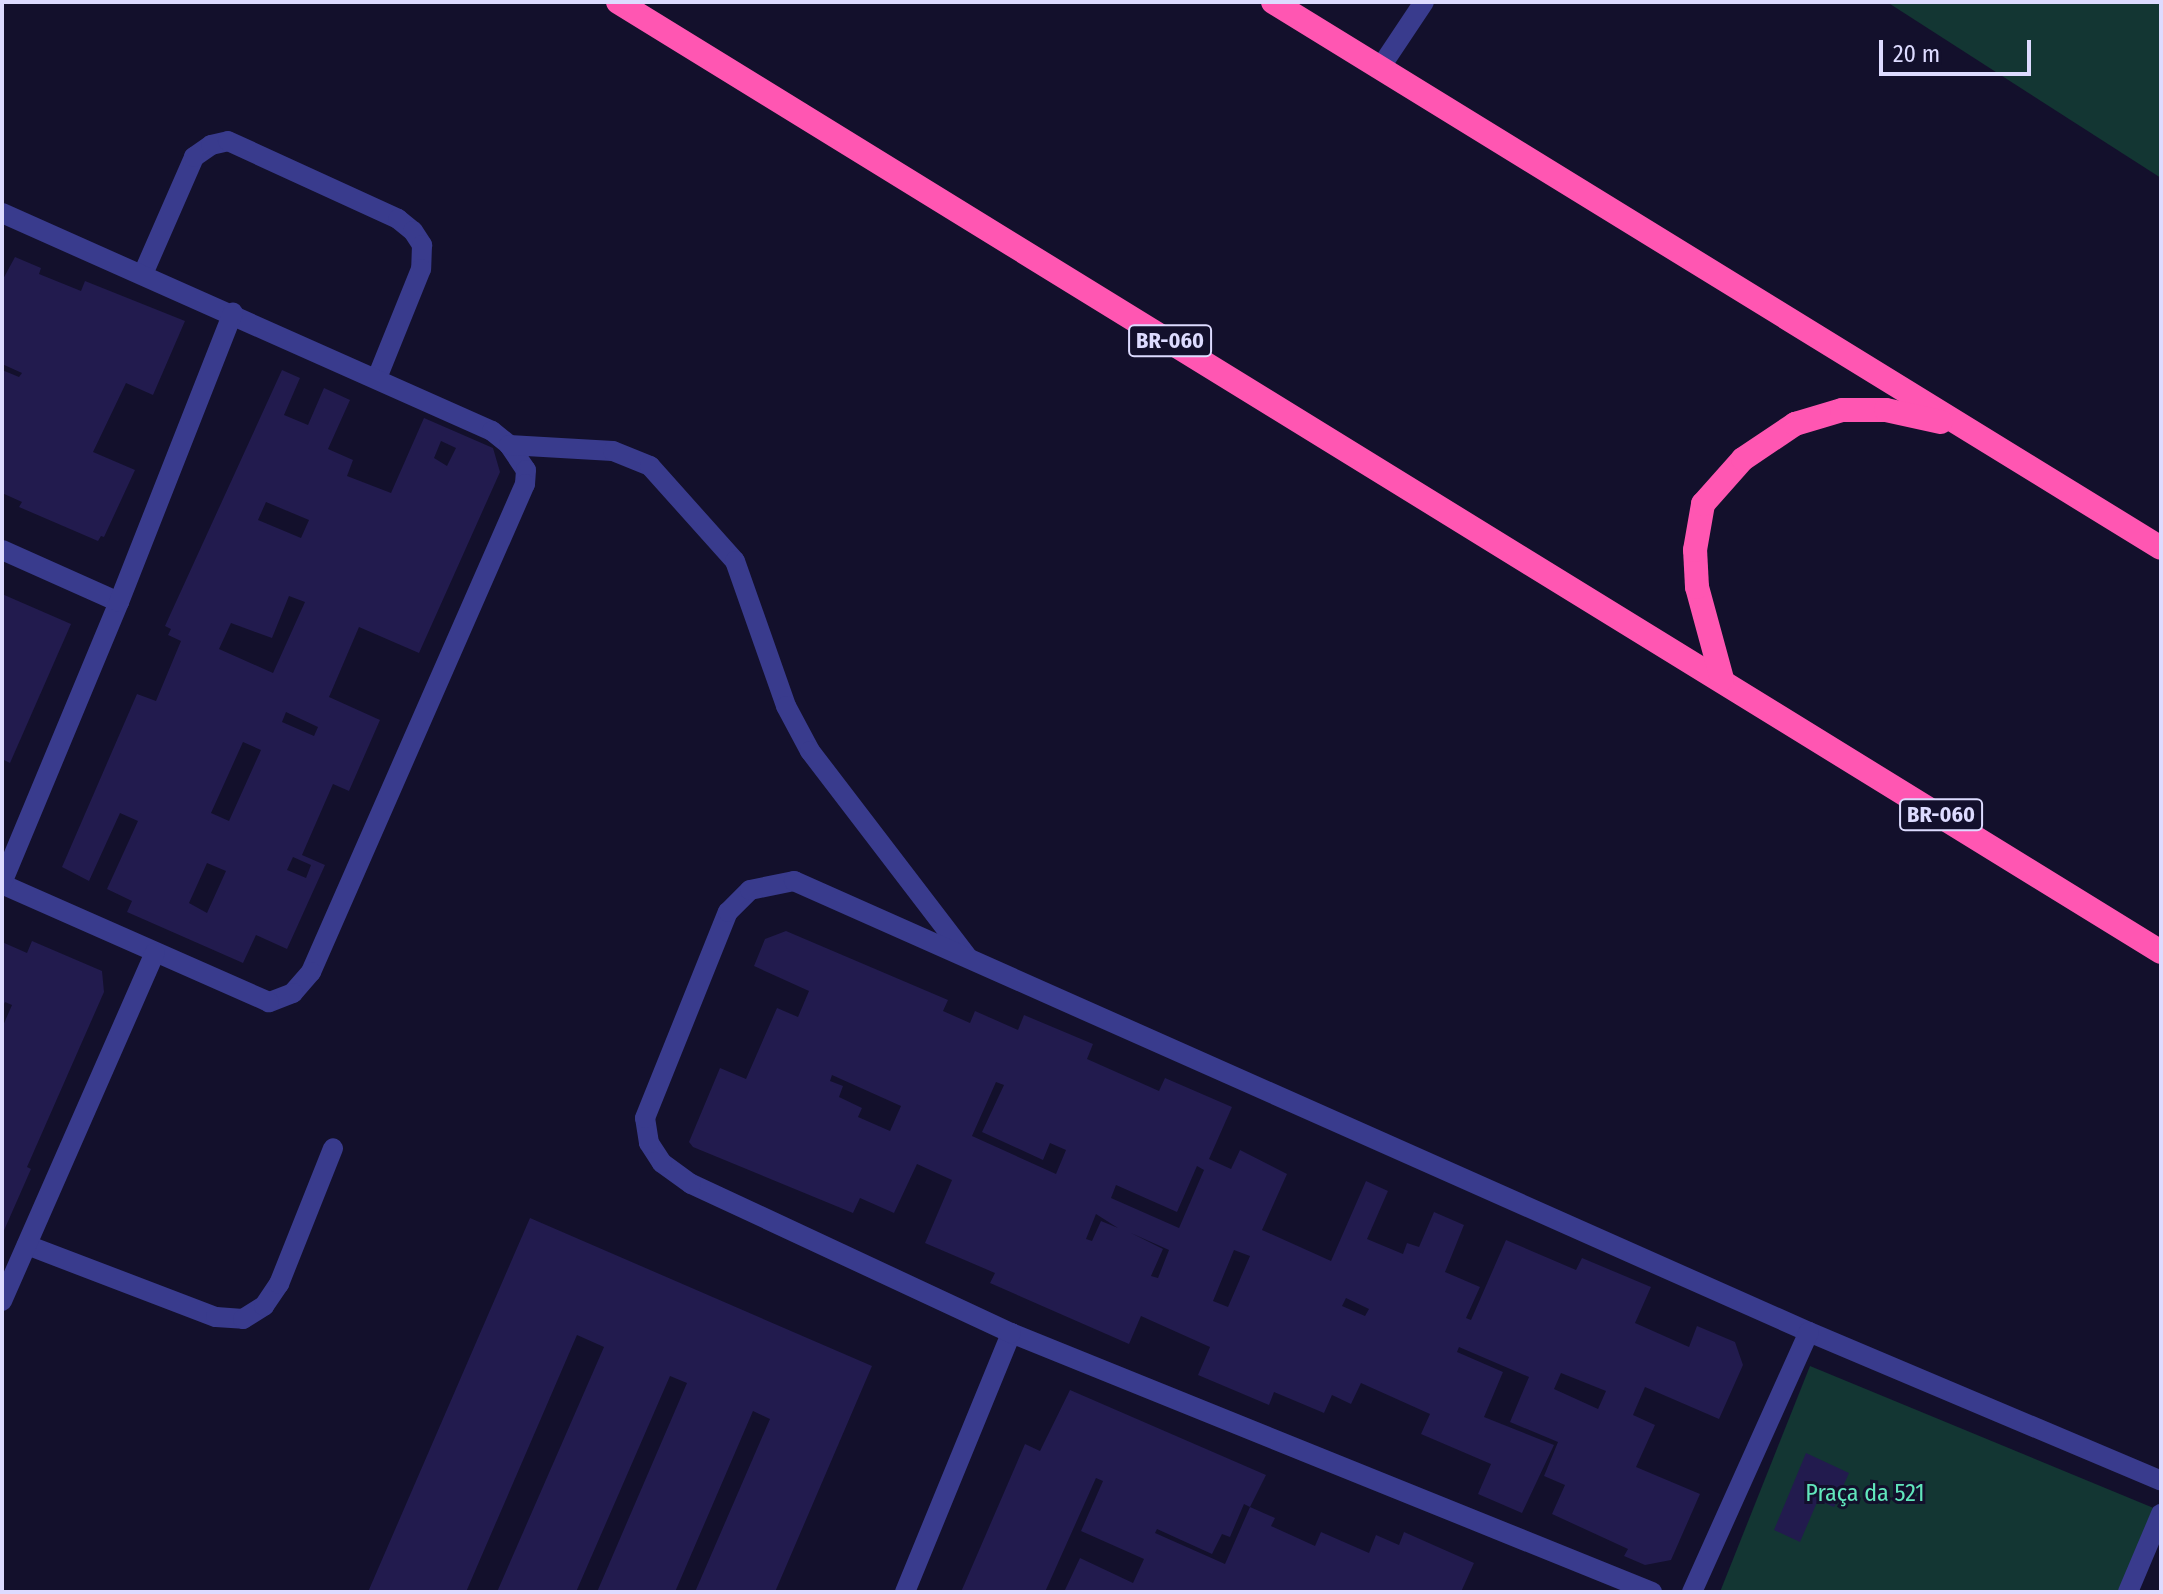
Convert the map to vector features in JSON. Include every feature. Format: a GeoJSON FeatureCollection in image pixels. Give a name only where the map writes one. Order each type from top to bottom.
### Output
{"type":"FeatureCollection","features":[{"type":"Feature","properties":{"kind":"highway","name":"BR-060"},"geometry":{"type":"LineString","coordinates":[[618,2],[2161,952]]}},
{"type":"Feature","properties":{"kind":"highway"},"geometry":{"type":"LineString","coordinates":[[1273,2],[2161,548]]}},
{"type":"Feature","properties":{"kind":"highway"},"geometry":{"type":"LineString","coordinates":[[1722,679],[1697,587],[1695,550],[1703,504],[1743,459],[1795,424],[1842,410],[1886,410],[1959,426]]}},
{"type":"Feature","properties":{"kind":"street"},"geometry":{"type":"LineString","coordinates":[[1380,68],[1424,2]]}},
{"type":"Feature","properties":{"kind":"street"},"geometry":{"type":"LineString","coordinates":[[143,274],[194,157],[211,145],[228,141],[398,219],[413,231],[422,245],[421,269],[377,378]]}},
{"type":"Feature","properties":{"kind":"street"},"geometry":{"type":"LineString","coordinates":[[2,213],[233,313],[492,431],[509,445],[526,470],[525,484],[311,972],[293,993],[269,1002],[2,884],[119,602],[233,313]]}},
{"type":"Feature","properties":{"kind":"street"},"geometry":{"type":"LineString","coordinates":[[509,445],[613,451],[650,466],[735,561],[786,706],[810,751],[969,959]]}},
{"type":"Feature","properties":{"kind":"street"},"geometry":{"type":"LineString","coordinates":[[2,550],[119,602]]}},
{"type":"Feature","properties":{"kind":"street"},"geometry":{"type":"LineString","coordinates":[[1652,1592],[1011,1333],[691,1184],[662,1163],[649,1143],[645,1118],[728,912],[750,890],[794,881],[1809,1332],[2161,1481]]}},
{"type":"Feature","properties":{"kind":"street"},"geometry":{"type":"LineString","coordinates":[[2,1301],[155,953]]}},
{"type":"Feature","properties":{"kind":"street"},"geometry":{"type":"LineString","coordinates":[[27,1245],[216,1317],[243,1319],[264,1306],[279,1284],[333,1148]]}},
{"type":"Feature","properties":{"kind":"street"},"geometry":{"type":"LineString","coordinates":[[1692,1592],[1809,1332]]}},
{"type":"Feature","properties":{"kind":"street"},"geometry":{"type":"LineString","coordinates":[[905,1592],[1011,1333]]}},
{"type":"Feature","properties":{"kind":"street"},"geometry":{"type":"LineString","coordinates":[[2128,1592],[2161,1514]]}},
{"type":"Feature","properties":{"kind":"green space"},"geometry":{"type":"Polygon","coordinates":[[[1887,2],[2161,2],[2161,178],[1887,2]]]}},
{"type":"Feature","properties":{"kind":"green space","name":"Praça da 521"},"geometry":{"type":"Polygon","coordinates":[[[1810,1366],[2156,1509],[2119,1592],[1720,1592],[1810,1366]]]}},
{"type":"Feature","properties":{"kind":"building"},"geometry":{"type":"Polygon","coordinates":[[[15,257],[41,268],[39,274],[81,291],[85,281],[185,321],[153,395],[126,383],[93,452],[135,470],[104,537],[101,536],[98,541],[19,507],[22,502],[2,493],[2,370],[19,377],[22,373],[2,364],[2,281],[15,257]]]}},
{"type":"Feature","properties":{"kind":"building"},"geometry":{"type":"Polygon","coordinates":[[[282,370],[300,378],[284,415],[308,425],[324,388],[350,400],[328,449],[353,460],[347,476],[391,493],[424,418],[493,448],[500,472],[419,653],[359,627],[329,697],[380,720],[349,791],[333,784],[302,855],[325,865],[287,949],[256,935],[243,963],[127,912],[132,901],[107,889],[138,821],[120,813],[89,881],[62,867],[137,694],[156,701],[181,641],[168,635],[171,629],[165,626],[282,370]],[[441,441],[434,458],[447,466],[456,448],[441,441]],[[266,502],[258,520],[301,538],[309,520],[266,502]],[[289,596],[272,638],[231,623],[219,649],[273,673],[305,602],[289,596]],[[286,712],[282,722],[314,736],[318,727],[286,712]],[[243,742],[211,813],[229,821],[261,750],[243,742]],[[293,857],[287,870],[306,878],[311,865],[293,857]],[[207,863],[189,903],[207,913],[226,871],[207,863]]]}},
{"type":"Feature","properties":{"kind":"building"},"geometry":{"type":"Polygon","coordinates":[[[2,594],[71,624],[10,763],[2,759],[2,594]]]}},
{"type":"Feature","properties":{"kind":"building"},"geometry":{"type":"Polygon","coordinates":[[[786,931],[948,1000],[943,1011],[970,1023],[975,1011],[1018,1030],[1024,1015],[1093,1044],[1087,1059],[1159,1091],[1165,1078],[1232,1107],[1209,1159],[1231,1169],[1240,1150],[1287,1174],[1262,1230],[1331,1261],[1366,1181],[1388,1191],[1367,1239],[1403,1254],[1407,1243],[1419,1247],[1434,1212],[1464,1225],[1445,1272],[1480,1287],[1466,1318],[1471,1320],[1506,1240],[1576,1270],[1582,1258],[1651,1287],[1635,1323],[1689,1347],[1697,1326],[1735,1342],[1743,1365],[1719,1419],[1645,1387],[1633,1415],[1655,1425],[1636,1467],[1700,1494],[1671,1560],[1645,1565],[1624,1556],[1628,1549],[1552,1514],[1565,1485],[1544,1476],[1558,1442],[1510,1422],[1529,1377],[1459,1347],[1457,1352],[1503,1372],[1484,1417],[1554,1445],[1522,1513],[1478,1494],[1491,1464],[1421,1434],[1430,1414],[1361,1383],[1351,1404],[1332,1395],[1324,1413],[1274,1392],[1269,1405],[1198,1375],[1210,1347],[1141,1316],[1129,1344],[990,1283],[995,1273],[925,1243],[952,1180],[917,1164],[894,1213],[860,1198],[853,1213],[693,1147],[689,1142],[720,1068],[746,1079],[777,1008],[798,1017],[809,991],[754,966],[765,939],[786,931]],[[832,1075],[830,1081],[843,1086],[839,1097],[862,1108],[858,1117],[890,1131],[901,1106],[832,1075]],[[996,1082],[972,1136],[1056,1174],[1066,1150],[1050,1143],[1043,1160],[982,1132],[1004,1085],[996,1082]],[[1197,1166],[1177,1212],[1116,1185],[1111,1198],[1179,1228],[1204,1170],[1197,1166]],[[1096,1214],[1086,1239],[1092,1241],[1101,1221],[1118,1228],[1096,1214]],[[1131,1233],[1163,1249],[1151,1276],[1158,1278],[1169,1250],[1131,1233]],[[1234,1250],[1213,1301],[1228,1307],[1250,1256],[1234,1250]],[[1346,1298],[1342,1306],[1365,1316],[1369,1309],[1346,1298]],[[1561,1373],[1554,1389],[1598,1409],[1606,1391],[1561,1373]]]}},
{"type":"Feature","properties":{"kind":"building"},"geometry":{"type":"Polygon","coordinates":[[[32,941],[102,971],[104,992],[27,1167],[31,1169],[2,1235],[2,1028],[12,1005],[5,1002],[2,1008],[2,942],[27,953],[32,941]]]}},
{"type":"Feature","properties":{"kind":"building"},"geometry":{"type":"Polygon","coordinates":[[[530,1218],[872,1366],[775,1592],[695,1592],[770,1419],[753,1411],[675,1592],[597,1592],[687,1383],[670,1376],[576,1592],[497,1592],[604,1347],[577,1335],[466,1592],[368,1592],[530,1218]]]}},
{"type":"Feature","properties":{"kind":"building"},"geometry":{"type":"Polygon","coordinates":[[[1070,1390],[1266,1475],[1250,1507],[1275,1518],[1271,1526],[1315,1546],[1321,1532],[1369,1553],[1376,1535],[1399,1545],[1404,1532],[1474,1563],[1461,1592],[1064,1592],[1080,1558],[1133,1583],[1144,1559],[1081,1531],[1103,1481],[1096,1478],[1045,1592],[961,1592],[1025,1444],[1040,1451],[1070,1390]],[[1244,1504],[1230,1537],[1222,1534],[1212,1554],[1157,1529],[1155,1533],[1225,1564],[1250,1507],[1244,1504]]]}},
{"type":"Feature","properties":{"kind":"building"},"geometry":{"type":"Polygon","coordinates":[[[1806,1453],[1849,1473],[1834,1507],[1818,1500],[1800,1542],[1774,1530],[1806,1453]]]}}]}
